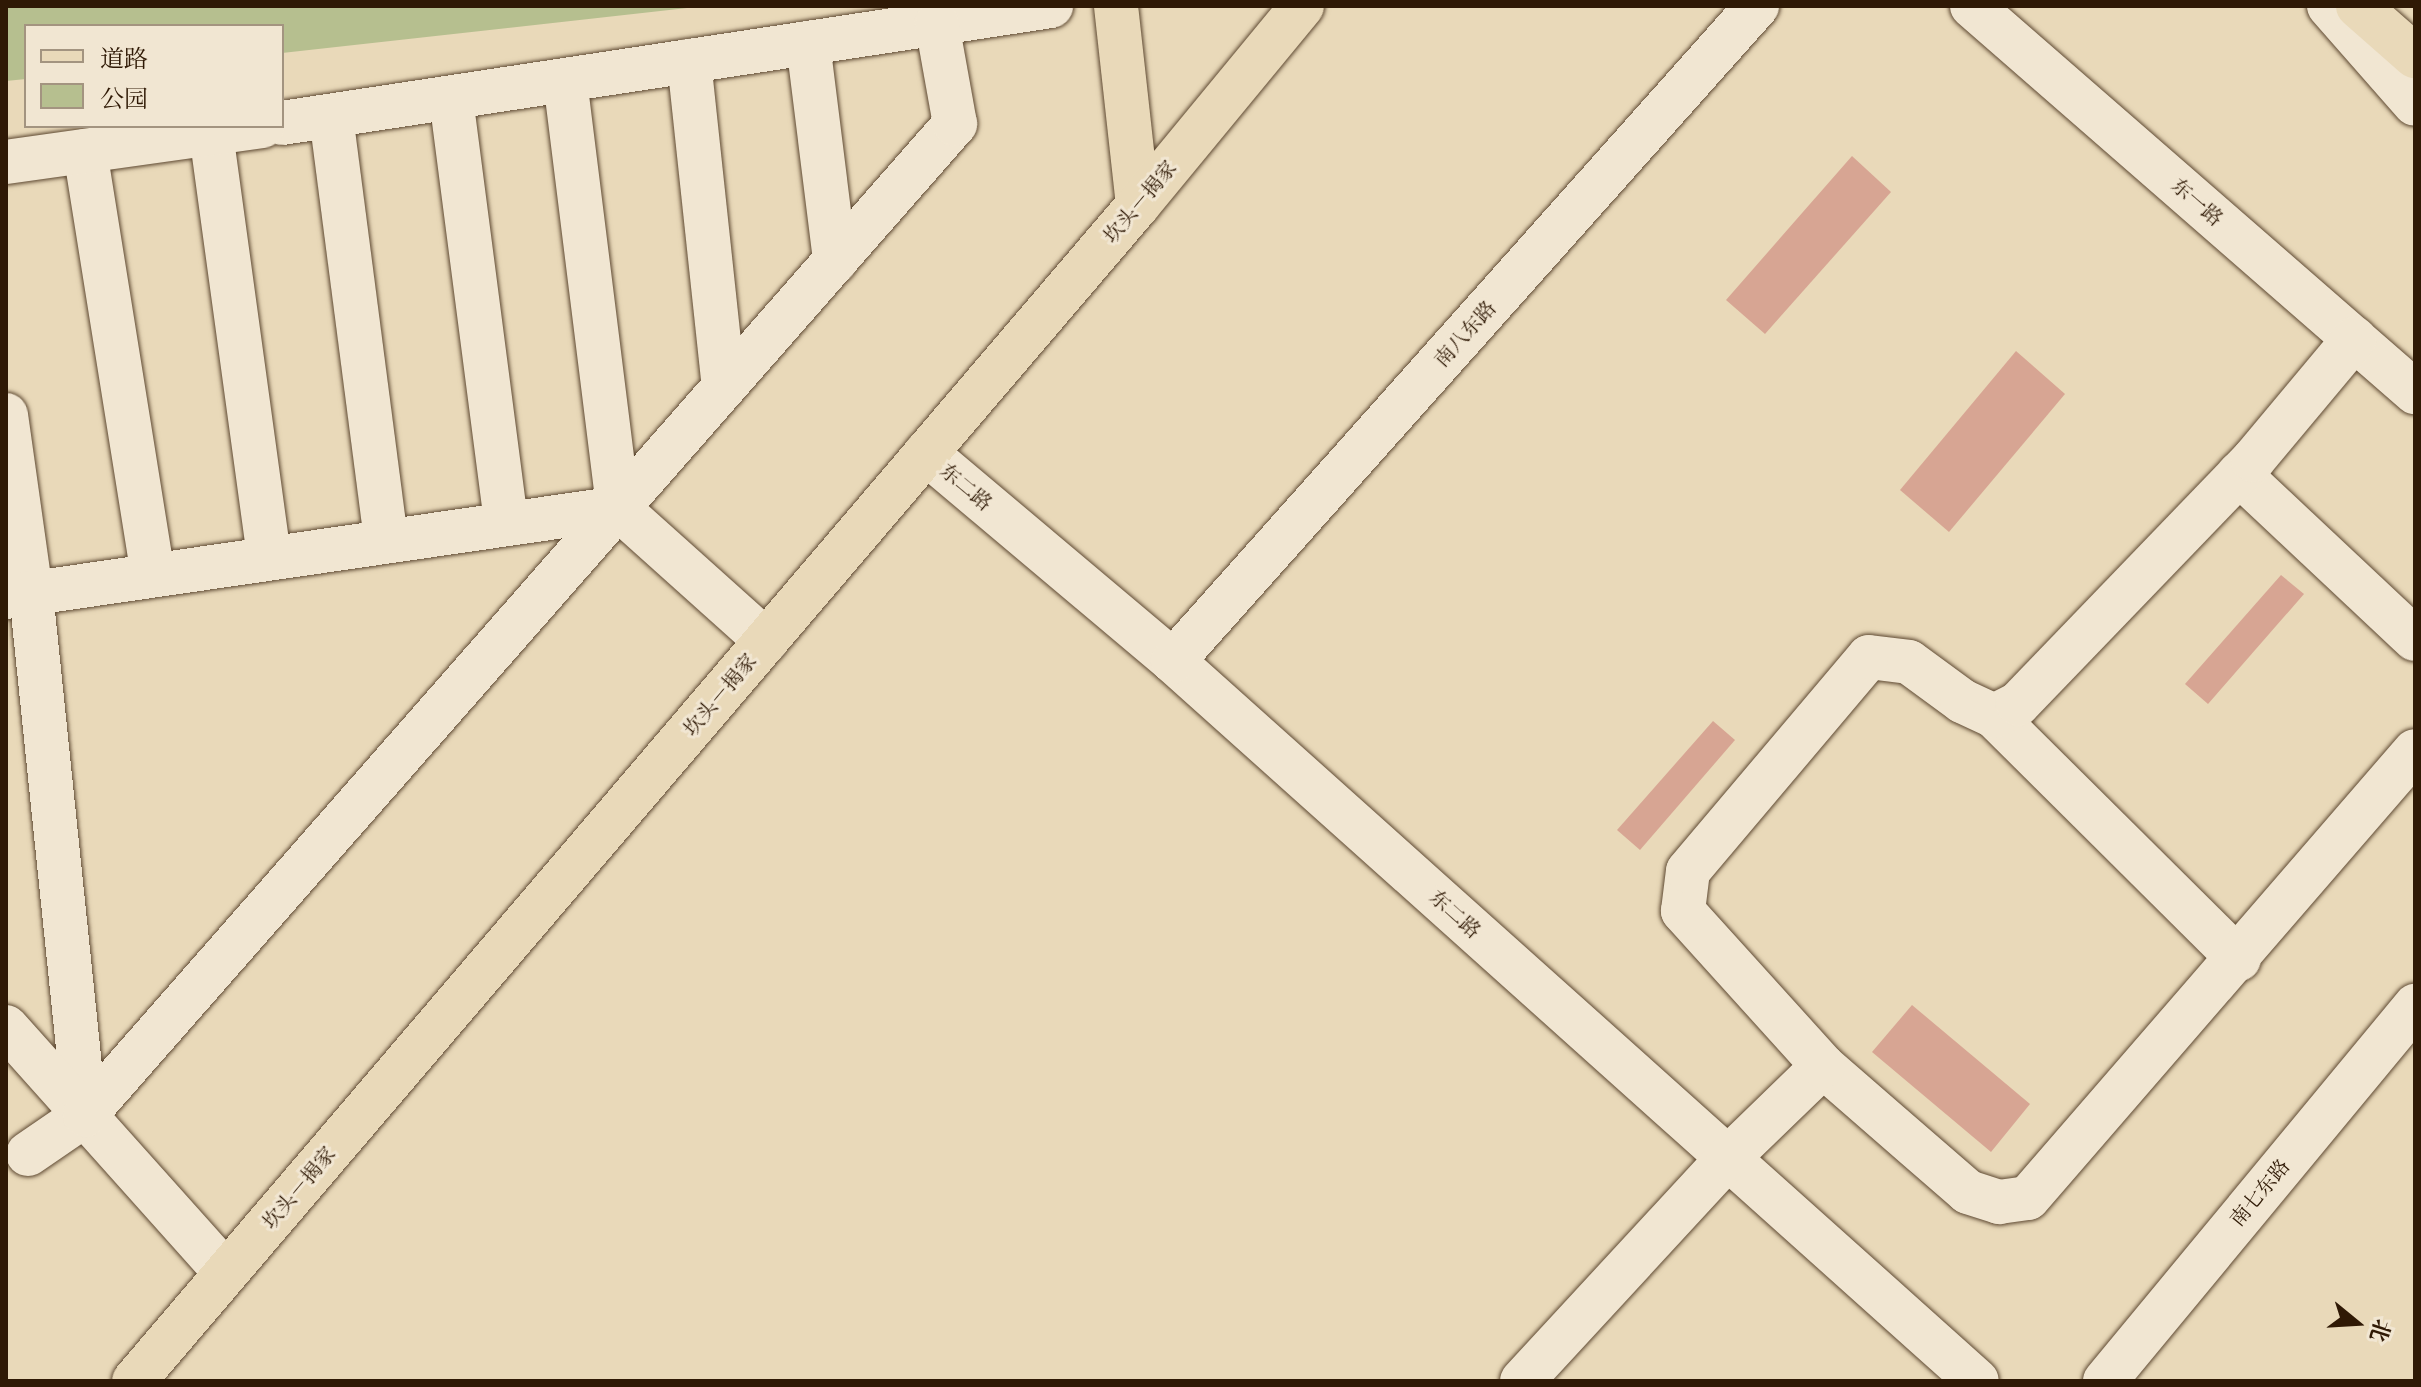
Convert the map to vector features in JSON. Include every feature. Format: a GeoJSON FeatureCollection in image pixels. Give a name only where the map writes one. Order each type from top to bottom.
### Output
{"type":"FeatureCollection","features":[{"type":"Feature","properties":{"kind":"main road"},"geometry":{"type":"LineString","coordinates":[[1116,6],[1138,205]]}},
{"type":"Feature","properties":{"kind":"main road","name":"坎头－揭家"},"geometry":{"type":"LineString","coordinates":[[134,1381],[1138,205],[1302,6]]}},
{"type":"Feature","properties":{"kind":"main road"},"geometry":{"type":"LineString","coordinates":[[2358,6],[2415,56]]}},
{"type":"Feature","properties":{"kind":"lane"},"geometry":{"type":"LineString","coordinates":[[284,123],[1051,6]]}},
{"type":"Feature","properties":{"kind":"lane","name":"南八东路"},"geometry":{"type":"LineString","coordinates":[[1173,661],[1757,6]]}},
{"type":"Feature","properties":{"kind":"lane"},"geometry":{"type":"LineString","coordinates":[[2329,6],[2415,104]]}},
{"type":"Feature","properties":{"kind":"lane","name":"东一路"},"geometry":{"type":"LineString","coordinates":[[1976,9],[2415,392]]}},
{"type":"Feature","properties":{"kind":"lane"},"geometry":{"type":"LineString","coordinates":[[28,1154],[85,1115],[955,124],[937,24]]}},
{"type":"Feature","properties":{"kind":"lane"},"geometry":{"type":"LineString","coordinates":[[808,43],[835,261]]}},
{"type":"Feature","properties":{"kind":"lane"},"geometry":{"type":"LineString","coordinates":[[689,61],[724,386]]}},
{"type":"Feature","properties":{"kind":"lane"},"geometry":{"type":"LineString","coordinates":[[565,80],[618,508],[766,641]]}},
{"type":"Feature","properties":{"kind":"lane"},"geometry":{"type":"LineString","coordinates":[[451,98],[506,522]]}},
{"type":"Feature","properties":{"kind":"lane"},"geometry":{"type":"LineString","coordinates":[[331,116],[386,540]]}},
{"type":"Feature","properties":{"kind":"lane"},"geometry":{"type":"LineString","coordinates":[[6,162],[247,128]]}},
{"type":"Feature","properties":{"kind":"lane"},"geometry":{"type":"LineString","coordinates":[[211,133],[269,558]]}},
{"type":"Feature","properties":{"kind":"lane"},"geometry":{"type":"LineString","coordinates":[[85,151],[153,575]]}},
{"type":"Feature","properties":{"kind":"lane"},"geometry":{"type":"LineString","coordinates":[[1994,716],[2018,704],[2239,474],[2354,339]]}},
{"type":"Feature","properties":{"kind":"lane"},"geometry":{"type":"LineString","coordinates":[[6,415],[18,595],[85,1115]]}},
{"type":"Feature","properties":{"kind":"lane","name":"东二路"},"geometry":{"type":"LineString","coordinates":[[926,453],[1173,661],[1977,1381]]}},
{"type":"Feature","properties":{"kind":"lane"},"geometry":{"type":"LineString","coordinates":[[2239,474],[2415,639]]}},
{"type":"Feature","properties":{"kind":"lane"},"geometry":{"type":"LineString","coordinates":[[18,595],[618,508]]}},
{"type":"Feature","properties":{"kind":"lane"},"geometry":{"type":"LineString","coordinates":[[2239,959],[1994,716],[1962,701],[1909,662],[1869,657],[1688,871],[1683,911],[1823,1066],[1968,1192],[1999,1202],[2028,1198],[2239,959],[2415,751]]}},
{"type":"Feature","properties":{"kind":"lane","name":"南七东路"},"geometry":{"type":"LineString","coordinates":[[2105,1381],[2415,1006]]}},
{"type":"Feature","properties":{"kind":"lane"},"geometry":{"type":"LineString","coordinates":[[6,1027],[226,1273]]}},
{"type":"Feature","properties":{"kind":"lane"},"geometry":{"type":"LineString","coordinates":[[1522,1381],[1728,1158],[1823,1066]]}},
{"type":"Feature","properties":{"kind":"green space"},"geometry":{"type":"Polygon","coordinates":[[[6,6],[705,6],[284,53],[284,24],[24,24],[24,79],[6,81],[6,6]]]}},
{"type":"Feature","properties":{"kind":"building"},"geometry":{"type":"Polygon","coordinates":[[[1852,156],[1891,192],[1765,334],[1726,300],[1852,156]]]}},
{"type":"Feature","properties":{"kind":"building"},"geometry":{"type":"Polygon","coordinates":[[[2016,351],[2065,394],[1949,532],[1900,490],[2016,351]]]}},
{"type":"Feature","properties":{"kind":"building"},"geometry":{"type":"Polygon","coordinates":[[[2281,575],[2304,594],[2208,704],[2185,684],[2281,575]]]}},
{"type":"Feature","properties":{"kind":"building"},"geometry":{"type":"Polygon","coordinates":[[[1713,721],[1735,740],[1640,850],[1617,830],[1713,721]]]}},
{"type":"Feature","properties":{"kind":"building"},"geometry":{"type":"Polygon","coordinates":[[[1912,1005],[2030,1104],[1991,1152],[1872,1052],[1912,1005]]]}}]}
